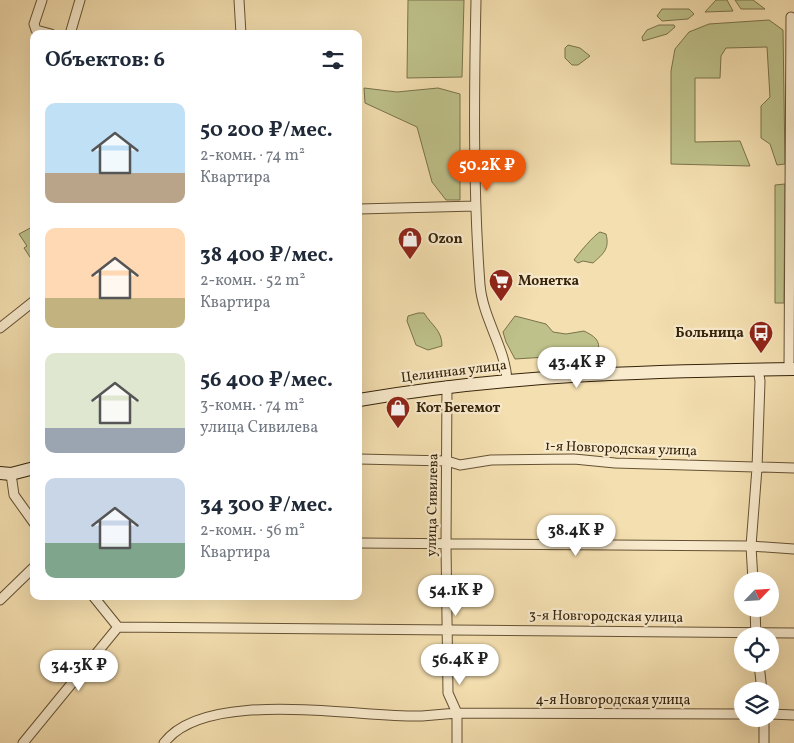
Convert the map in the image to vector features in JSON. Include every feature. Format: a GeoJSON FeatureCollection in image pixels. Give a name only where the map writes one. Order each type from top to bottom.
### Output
{"type":"FeatureCollection","features":[{"type":"Feature","properties":{"kind":"main road","name":"Целинная улица"},"geometry":{"type":"LineString","coordinates":[[362,400],[447,386],[507,380],[648,371],[792,369]]}},
{"type":"Feature","properties":{"kind":"main road"},"geometry":{"type":"LineString","coordinates":[[5,473],[30,469]]}},
{"type":"Feature","properties":{"kind":"street"},"geometry":{"type":"LineString","coordinates":[[36,30],[34,24],[42,0]]}},
{"type":"Feature","properties":{"kind":"street"},"geometry":{"type":"LineString","coordinates":[[71,30],[80,0]]}},
{"type":"Feature","properties":{"kind":"street"},"geometry":{"type":"LineString","coordinates":[[240,0],[241,30]]}},
{"type":"Feature","properties":{"kind":"street"},"geometry":{"type":"LineString","coordinates":[[476,0],[476,206],[480,286],[484,311],[506,365],[507,380]]}},
{"type":"Feature","properties":{"kind":"street"},"geometry":{"type":"LineString","coordinates":[[791,17],[792,369]]}},
{"type":"Feature","properties":{"kind":"street"},"geometry":{"type":"LineString","coordinates":[[362,209],[476,206]]}},
{"type":"Feature","properties":{"kind":"street"},"geometry":{"type":"LineString","coordinates":[[0,328],[30,304]]}},
{"type":"Feature","properties":{"kind":"street"},"geometry":{"type":"LineString","coordinates":[[752,572],[751,546],[757,468],[760,381],[758,369]]}},
{"type":"Feature","properties":{"kind":"street","name":"улица Сивилева"},"geometry":{"type":"LineString","coordinates":[[447,386],[446,628],[448,693],[457,713],[457,743]]}},
{"type":"Feature","properties":{"kind":"street","name":"1-я Новгородская улица"},"geometry":{"type":"LineString","coordinates":[[362,459],[447,461],[460,465],[491,460],[574,459],[615,463],[794,468]]}},
{"type":"Feature","properties":{"kind":"street"},"geometry":{"type":"LineString","coordinates":[[5,473],[14,495],[30,517]]}},
{"type":"Feature","properties":{"kind":"street"},"geometry":{"type":"LineString","coordinates":[[362,543],[751,546],[794,549]]}},
{"type":"Feature","properties":{"kind":"street"},"geometry":{"type":"LineString","coordinates":[[0,600],[30,571]]}},
{"type":"Feature","properties":{"kind":"street"},"geometry":{"type":"LineString","coordinates":[[23,743],[118,627],[95,600]]}},
{"type":"Feature","properties":{"kind":"street","name":"3-я Новгородская улица"},"geometry":{"type":"LineString","coordinates":[[118,627],[446,628],[734,634]]}},
{"type":"Feature","properties":{"kind":"street","name":"3-я Новгородская улица"},"geometry":{"type":"LineString","coordinates":[[779,633],[794,632]]}},
{"type":"Feature","properties":{"kind":"street","name":"4-я Новгородская улица"},"geometry":{"type":"LineString","coordinates":[[164,743],[168,737],[190,722],[247,710],[317,709],[422,716],[457,713],[734,714]]}},
{"type":"Feature","properties":{"kind":"street"},"geometry":{"type":"LineString","coordinates":[[779,714],[794,714]]}},
{"type":"Feature","properties":{"kind":"street"},"geometry":{"type":"LineString","coordinates":[[764,727],[764,743]]}},
{"type":"Feature","properties":{"kind":"green space"},"geometry":{"type":"Polygon","coordinates":[[[408,0],[464,0],[462,77],[407,78],[408,0]]]}},
{"type":"Feature","properties":{"kind":"green space"},"geometry":{"type":"Polygon","coordinates":[[[716,0],[727,0],[733,11],[705,12],[716,0]]]}},
{"type":"Feature","properties":{"kind":"green space"},"geometry":{"type":"Polygon","coordinates":[[[735,0],[753,0],[765,9],[741,9],[735,0]]]}},
{"type":"Feature","properties":{"kind":"green space"},"geometry":{"type":"Polygon","coordinates":[[[662,9],[689,9],[694,14],[688,19],[662,21],[657,16],[662,9]]]}},
{"type":"Feature","properties":{"kind":"green space"},"geometry":{"type":"Polygon","coordinates":[[[769,20],[783,30],[785,164],[777,165],[770,144],[761,138],[761,106],[770,97],[767,47],[726,48],[721,56],[720,78],[695,78],[695,142],[740,141],[750,166],[671,164],[671,71],[675,49],[689,32],[709,24],[769,20]]]}},
{"type":"Feature","properties":{"kind":"green space"},"geometry":{"type":"Polygon","coordinates":[[[659,25],[674,25],[675,27],[667,34],[643,41],[642,37],[647,30],[659,25]]]}},
{"type":"Feature","properties":{"kind":"green space"},"geometry":{"type":"Polygon","coordinates":[[[568,45],[580,48],[590,56],[578,65],[572,65],[565,58],[565,48],[568,45]]]}},
{"type":"Feature","properties":{"kind":"green space"},"geometry":{"type":"Polygon","coordinates":[[[364,88],[397,92],[438,88],[460,94],[460,200],[446,200],[432,182],[417,127],[365,103],[364,88]]]}},
{"type":"Feature","properties":{"kind":"green space"},"geometry":{"type":"Polygon","coordinates":[[[785,184],[784,303],[775,303],[775,185],[785,184]]]}},
{"type":"Feature","properties":{"kind":"green space"},"geometry":{"type":"Polygon","coordinates":[[[30,228],[30,257],[24,248],[27,246],[19,234],[30,228]]]}},
{"type":"Feature","properties":{"kind":"green space"},"geometry":{"type":"Polygon","coordinates":[[[600,232],[606,234],[607,239],[603,254],[593,263],[583,261],[578,263],[574,260],[591,240],[600,232]]]}},
{"type":"Feature","properties":{"kind":"green space"},"geometry":{"type":"Polygon","coordinates":[[[424,313],[436,328],[442,341],[442,346],[428,350],[416,345],[407,321],[408,316],[424,313]]]}},
{"type":"Feature","properties":{"kind":"green space"},"geometry":{"type":"Polygon","coordinates":[[[515,316],[546,324],[553,332],[566,334],[584,331],[598,341],[598,352],[594,354],[515,359],[503,332],[515,316]]]}},
{"type":"Feature","properties":{"kind":"place","name":"Ozon"},"geometry":{"type":"Point","coordinates":[410,260]}},
{"type":"Feature","properties":{"kind":"place","name":"Монетка"},"geometry":{"type":"Point","coordinates":[501,302]}},
{"type":"Feature","properties":{"kind":"place","name":"Больница"},"geometry":{"type":"Point","coordinates":[761,354]}},
{"type":"Feature","properties":{"kind":"place","name":"Кот Бегемот"},"geometry":{"type":"Point","coordinates":[398,429]}}]}
